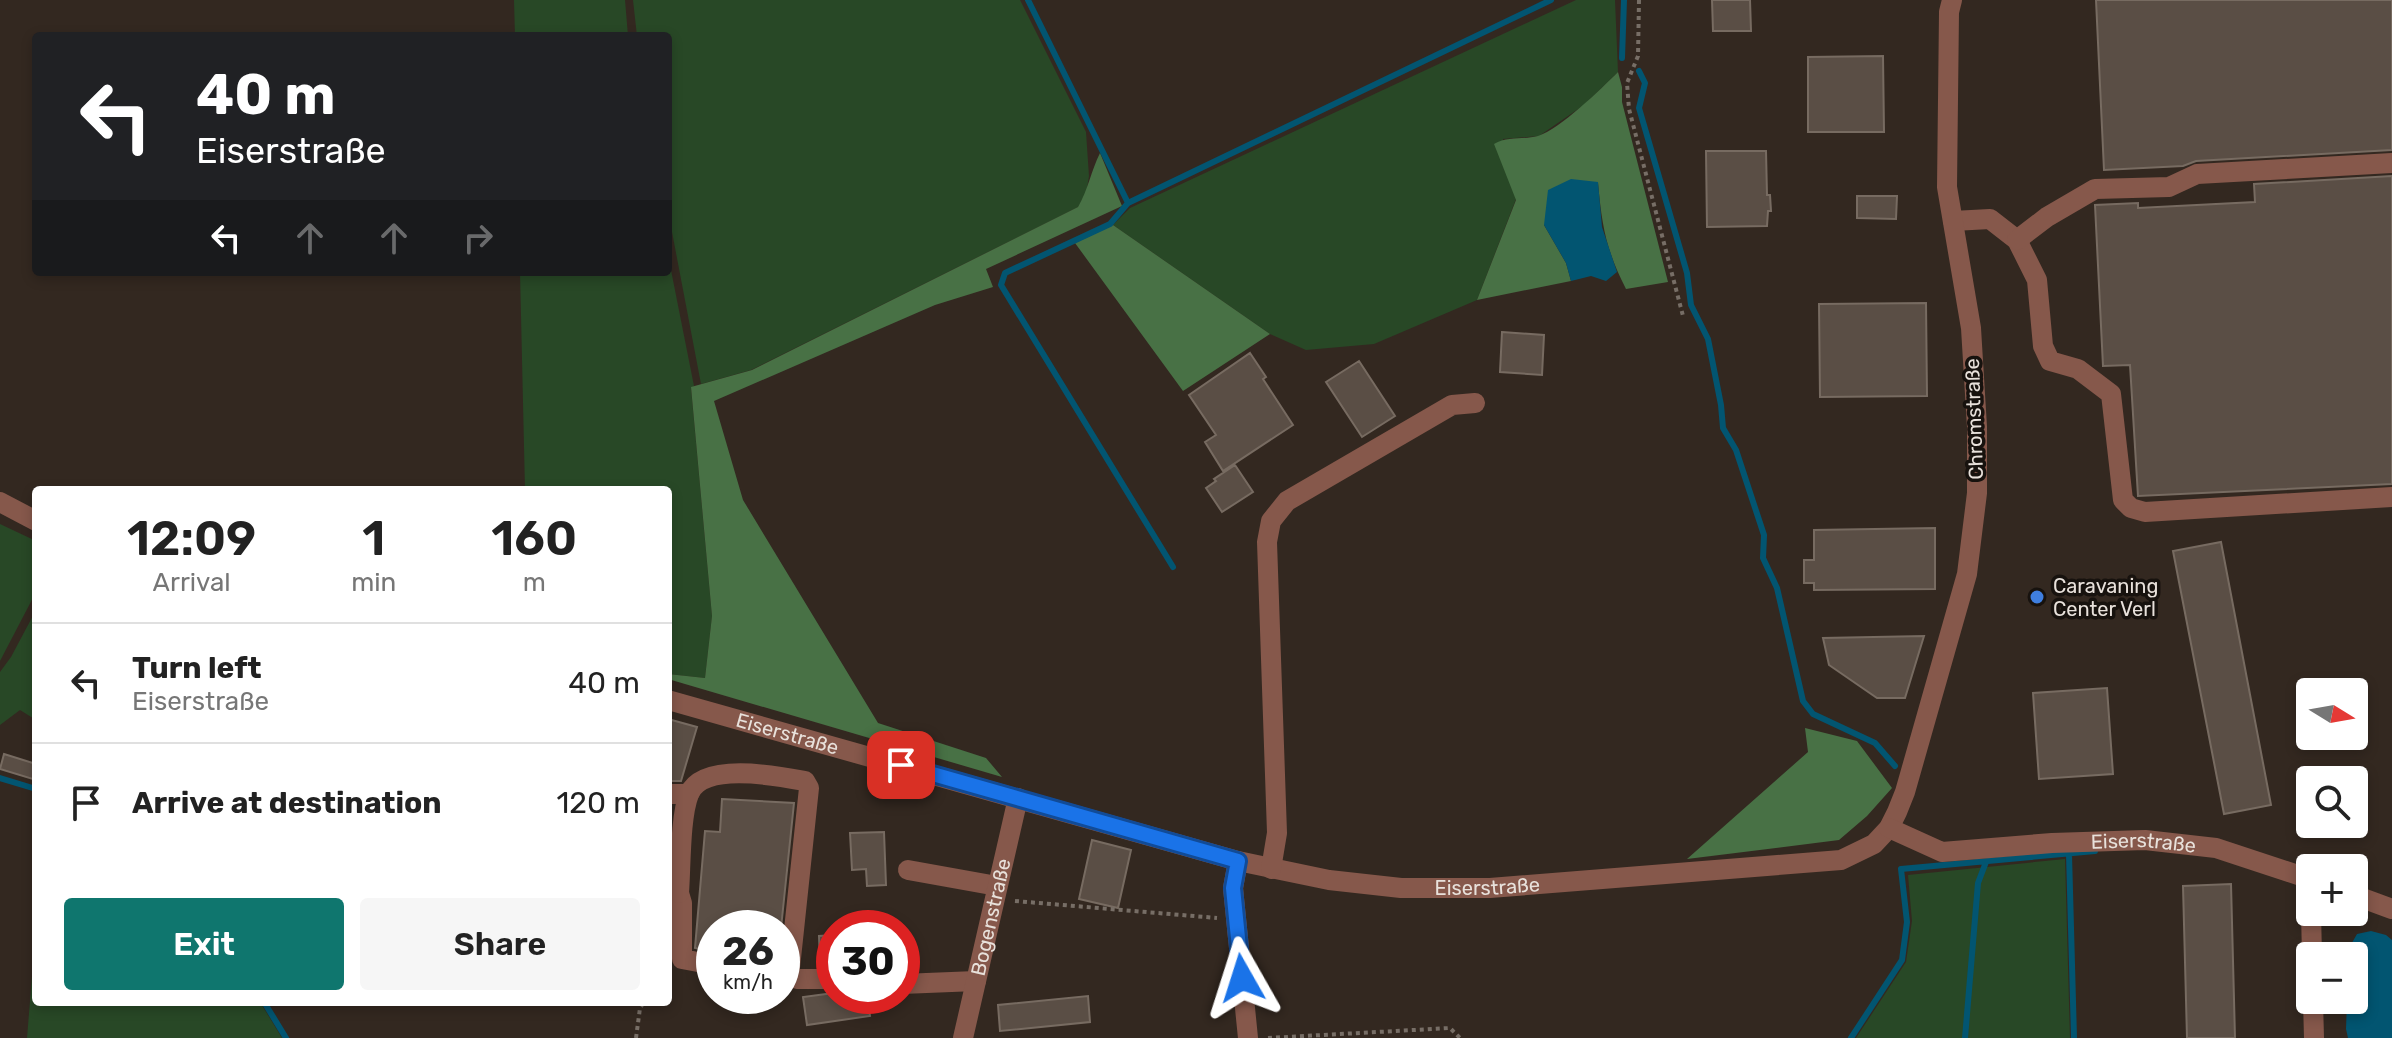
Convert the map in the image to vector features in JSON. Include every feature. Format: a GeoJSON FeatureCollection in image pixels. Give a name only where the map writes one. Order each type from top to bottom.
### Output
{"type":"FeatureCollection","features":[{"type":"Feature","properties":{"kind":"street","name":"Chromstraße"},"geometry":{"type":"LineString","coordinates":[[1889,828],[1905,792],[1967,574],[1977,493],[1971,328],[1947,187],[1949,12],[1952,0]]}},
{"type":"Feature","properties":{"kind":"street"},"geometry":{"type":"LineString","coordinates":[[2017,240],[2047,217],[2095,189],[2169,187],[2197,174],[2392,163]]}},
{"type":"Feature","properties":{"kind":"street"},"geometry":{"type":"LineString","coordinates":[[1953,221],[1990,219],[2017,240],[2037,280],[2043,346],[2050,361],[2078,369],[2111,394],[2123,500],[2131,508],[2145,512],[2392,497]]}},
{"type":"Feature","properties":{"kind":"street"},"geometry":{"type":"LineString","coordinates":[[1271,869],[1277,833],[1267,542],[1271,521],[1287,501],[1438,413],[1452,405],[1475,403]]}},
{"type":"Feature","properties":{"kind":"street"},"geometry":{"type":"LineString","coordinates":[[0,502],[32,519]]}},
{"type":"Feature","properties":{"kind":"street","name":"Eiserstraße"},"geometry":{"type":"LineString","coordinates":[[672,701],[1238,861],[1329,880],[1401,888],[1490,888],[1841,860],[1874,844],[1889,828],[1942,852],[2145,840],[2216,848],[2296,874]]}},
{"type":"Feature","properties":{"kind":"street"},"geometry":{"type":"LineString","coordinates":[[696,962],[682,959],[675,926],[673,892],[689,794],[697,783],[709,776],[729,773],[805,781],[809,788],[794,910]]}},
{"type":"Feature","properties":{"kind":"street"},"geometry":{"type":"LineString","coordinates":[[672,794],[689,794]]}},
{"type":"Feature","properties":{"kind":"street","name":"Bogenstraße"},"geometry":{"type":"LineString","coordinates":[[963,1038],[1018,798]]}},
{"type":"Feature","properties":{"kind":"street"},"geometry":{"type":"LineString","coordinates":[[1238,861],[1233,888],[1248,1038]]}},
{"type":"Feature","properties":{"kind":"street"},"geometry":{"type":"LineString","coordinates":[[908,870],[996,893]]}},
{"type":"Feature","properties":{"kind":"street"},"geometry":{"type":"LineString","coordinates":[[2368,900],[2392,909]]}},
{"type":"Feature","properties":{"kind":"street"},"geometry":{"type":"LineString","coordinates":[[920,983],[976,981]]}},
{"type":"Feature","properties":{"kind":"street"},"geometry":{"type":"LineString","coordinates":[[2313,1014],[2314,1038]]}},
{"type":"Feature","properties":{"kind":"path"},"geometry":{"type":"LineString","coordinates":[[1639,0],[1638,56],[1627,83],[1629,109],[1683,316]]}},
{"type":"Feature","properties":{"kind":"path"},"geometry":{"type":"LineString","coordinates":[[996,893],[1235,919]]}},
{"type":"Feature","properties":{"kind":"path"},"geometry":{"type":"LineString","coordinates":[[636,1038],[641,1006]]}},
{"type":"Feature","properties":{"kind":"path"},"geometry":{"type":"LineString","coordinates":[[1262,1038],[1450,1028],[1460,1038]]}},
{"type":"Feature","properties":{"kind":"green space"},"geometry":{"type":"Polygon","coordinates":[[[514,0],[625,0],[628,32],[515,32],[514,0]]]}},
{"type":"Feature","properties":{"kind":"green space"},"geometry":{"type":"Polygon","coordinates":[[[633,0],[1020,0],[1086,132],[1089,176],[1086,194],[1078,207],[751,370],[701,384],[672,232],[672,32],[637,32],[633,0]]]}},
{"type":"Feature","properties":{"kind":"green space"},"geometry":{"type":"Polygon","coordinates":[[[1576,0],[1615,0],[1618,72],[1584,105],[1539,136],[1503,139],[1516,199],[1477,300],[1374,344],[1306,350],[1270,334],[1113,225],[1130,208],[1576,0]]]}},
{"type":"Feature","properties":{"kind":"green space"},"geometry":{"type":"Polygon","coordinates":[[[1618,72],[1622,102],[1668,282],[1626,289],[1606,238],[1598,183],[1544,225],[1566,263],[1571,281],[1477,300],[1516,200],[1494,144],[1547,132],[1580,108],[1618,72]]]}},
{"type":"Feature","properties":{"kind":"green space"},"geometry":{"type":"Polygon","coordinates":[[[1100,153],[1122,206],[986,269],[993,287],[935,305],[714,401],[743,500],[878,723],[986,758],[1002,777],[672,680],[672,674],[705,678],[712,616],[691,387],[752,370],[1078,207],[1100,153]]]}},
{"type":"Feature","properties":{"kind":"green space"},"geometry":{"type":"Polygon","coordinates":[[[1113,225],[1270,334],[1183,391],[1075,243],[1113,225]]]}},
{"type":"Feature","properties":{"kind":"green space"},"geometry":{"type":"Polygon","coordinates":[[[672,275],[694,386],[691,388],[712,616],[705,678],[672,674],[672,486],[525,486],[520,276],[672,275]]]}},
{"type":"Feature","properties":{"kind":"green space"},"geometry":{"type":"Polygon","coordinates":[[[0,524],[32,539],[32,600],[0,661],[0,524]]]}},
{"type":"Feature","properties":{"kind":"green space"},"geometry":{"type":"Polygon","coordinates":[[[32,618],[32,718],[20,710],[0,725],[0,672],[32,618]]]}},
{"type":"Feature","properties":{"kind":"green space"},"geometry":{"type":"Polygon","coordinates":[[[1805,728],[1857,741],[1892,788],[1867,816],[1839,840],[1687,859],[1808,752],[1805,728]]]}},
{"type":"Feature","properties":{"kind":"green space"},"geometry":{"type":"Polygon","coordinates":[[[2065,859],[2070,1038],[1856,1038],[1906,962],[1912,921],[1908,875],[2065,859]]]}},
{"type":"Feature","properties":{"kind":"green space"},"geometry":{"type":"Polygon","coordinates":[[[32,976],[32,1006],[262,1006],[282,1038],[27,1038],[32,976]]]}},
{"type":"Feature","properties":{"kind":"water"},"geometry":{"type":"Polygon","coordinates":[[[1571,179],[1598,182],[1602,227],[1617,272],[1606,281],[1591,276],[1571,281],[1566,263],[1544,225],[1548,190],[1571,179]]]}},
{"type":"Feature","properties":{"kind":"water"},"geometry":{"type":"Polygon","coordinates":[[[2371,931],[2392,940],[2392,1038],[2348,1038],[2347,1014],[2368,1014],[2368,942],[2352,942],[2357,934],[2371,931]]]}},
{"type":"Feature","properties":{"kind":"building"},"geometry":{"type":"Polygon","coordinates":[[[1712,0],[1750,0],[1751,31],[1713,31],[1712,0]]]}},
{"type":"Feature","properties":{"kind":"building"},"geometry":{"type":"Polygon","coordinates":[[[2096,0],[2392,0],[2392,150],[2196,161],[2183,166],[2104,170],[2096,0]]]}},
{"type":"Feature","properties":{"kind":"building"},"geometry":{"type":"Polygon","coordinates":[[[1883,56],[1884,132],[1808,132],[1808,57],[1883,56]]]}},
{"type":"Feature","properties":{"kind":"building"},"geometry":{"type":"Polygon","coordinates":[[[1706,151],[1766,151],[1767,195],[1770,195],[1771,211],[1768,211],[1767,226],[1707,227],[1706,151]]]}},
{"type":"Feature","properties":{"kind":"building"},"geometry":{"type":"Polygon","coordinates":[[[2392,176],[2392,484],[2138,496],[2130,365],[2103,366],[2095,205],[2138,203],[2138,208],[2255,202],[2254,184],[2392,176]]]}},
{"type":"Feature","properties":{"kind":"building"},"geometry":{"type":"Polygon","coordinates":[[[1857,196],[1897,196],[1896,219],[1857,218],[1857,196]]]}},
{"type":"Feature","properties":{"kind":"building"},"geometry":{"type":"Polygon","coordinates":[[[1926,303],[1927,396],[1820,397],[1819,304],[1926,303]]]}},
{"type":"Feature","properties":{"kind":"building"},"geometry":{"type":"Polygon","coordinates":[[[1502,332],[1544,335],[1542,375],[1500,372],[1502,332]]]}},
{"type":"Feature","properties":{"kind":"building"},"geometry":{"type":"Polygon","coordinates":[[[1250,353],[1293,425],[1223,471],[1205,442],[1216,435],[1189,395],[1250,353]]]}},
{"type":"Feature","properties":{"kind":"building"},"geometry":{"type":"Polygon","coordinates":[[[1359,361],[1395,416],[1362,437],[1326,382],[1359,361]]]}},
{"type":"Feature","properties":{"kind":"building"},"geometry":{"type":"Polygon","coordinates":[[[1235,465],[1253,492],[1222,512],[1206,488],[1235,465]]]}},
{"type":"Feature","properties":{"kind":"building"},"geometry":{"type":"Polygon","coordinates":[[[1935,528],[1935,589],[1814,590],[1814,583],[1804,583],[1804,560],[1814,560],[1814,530],[1935,528]]]}},
{"type":"Feature","properties":{"kind":"building"},"geometry":{"type":"Polygon","coordinates":[[[2221,542],[2271,805],[2224,814],[2173,551],[2221,542]]]}},
{"type":"Feature","properties":{"kind":"building"},"geometry":{"type":"Polygon","coordinates":[[[1924,636],[1905,698],[1877,698],[1829,665],[1823,638],[1924,636]]]}},
{"type":"Feature","properties":{"kind":"building"},"geometry":{"type":"Polygon","coordinates":[[[2107,688],[2113,774],[2039,779],[2033,693],[2107,688]]]}},
{"type":"Feature","properties":{"kind":"building"},"geometry":{"type":"Polygon","coordinates":[[[672,720],[697,727],[681,781],[672,781],[672,720]]]}},
{"type":"Feature","properties":{"kind":"building"},"geometry":{"type":"Polygon","coordinates":[[[4,754],[32,763],[32,779],[0,769],[4,754]]]}},
{"type":"Feature","properties":{"kind":"building"},"geometry":{"type":"Polygon","coordinates":[[[722,799],[794,803],[783,910],[698,910],[705,831],[720,832],[722,799]]]}},
{"type":"Feature","properties":{"kind":"building"},"geometry":{"type":"Polygon","coordinates":[[[884,832],[886,885],[867,886],[866,869],[852,870],[850,833],[884,832]]]}},
{"type":"Feature","properties":{"kind":"building"},"geometry":{"type":"Polygon","coordinates":[[[1092,840],[1131,850],[1118,908],[1079,899],[1092,840]]]}},
{"type":"Feature","properties":{"kind":"building"},"geometry":{"type":"Polygon","coordinates":[[[2231,884],[2235,1038],[2187,1038],[2183,886],[2231,884]]]}},
{"type":"Feature","properties":{"kind":"building"},"geometry":{"type":"Polygon","coordinates":[[[816,995],[816,1014],[870,1016],[807,1025],[803,997],[816,995]]]}},
{"type":"Feature","properties":{"kind":"building"},"geometry":{"type":"Polygon","coordinates":[[[1088,996],[1090,1022],[1000,1031],[998,1005],[1088,996]]]}},
{"type":"Feature","properties":{"kind":"waterway"},"geometry":{"type":"LineString","coordinates":[[1028,0],[1128,203]]}},
{"type":"Feature","properties":{"kind":"waterway"},"geometry":{"type":"LineString","coordinates":[[1173,567],[1001,285],[1005,273],[1110,224],[1128,203],[1551,0]]}},
{"type":"Feature","properties":{"kind":"waterway"},"geometry":{"type":"LineString","coordinates":[[1622,58],[1624,0]]}},
{"type":"Feature","properties":{"kind":"waterway"},"geometry":{"type":"LineString","coordinates":[[1639,71],[1645,83],[1639,108],[1687,273],[1691,305],[1708,339],[1723,428],[1736,450],[1764,535],[1763,558],[1777,588],[1803,701],[1813,714],[1875,743],[1895,766]]}},
{"type":"Feature","properties":{"kind":"waterway"},"geometry":{"type":"LineString","coordinates":[[0,778],[32,788]]}},
{"type":"Feature","properties":{"kind":"waterway"},"geometry":{"type":"LineString","coordinates":[[1851,1038],[1902,960],[1907,922],[1901,869],[2095,851]]}},
{"type":"Feature","properties":{"kind":"waterway"},"geometry":{"type":"LineString","coordinates":[[2069,854],[2074,1038]]}},
{"type":"Feature","properties":{"kind":"waterway"},"geometry":{"type":"LineString","coordinates":[[1965,1038],[1978,883],[1986,862]]}},
{"type":"Feature","properties":{"kind":"waterway"},"geometry":{"type":"LineString","coordinates":[[266,1006],[286,1038]]}},
{"type":"Feature","properties":{"kind":"place","name":"Caravaning Center Verl"},"geometry":{"type":"Point","coordinates":[2037,597]}},
{"type":"Feature","properties":{"kind":"route"},"geometry":{"type":"LineString","coordinates":[[901,765],[1238,861],[1233,888],[1242,978]]}}]}
